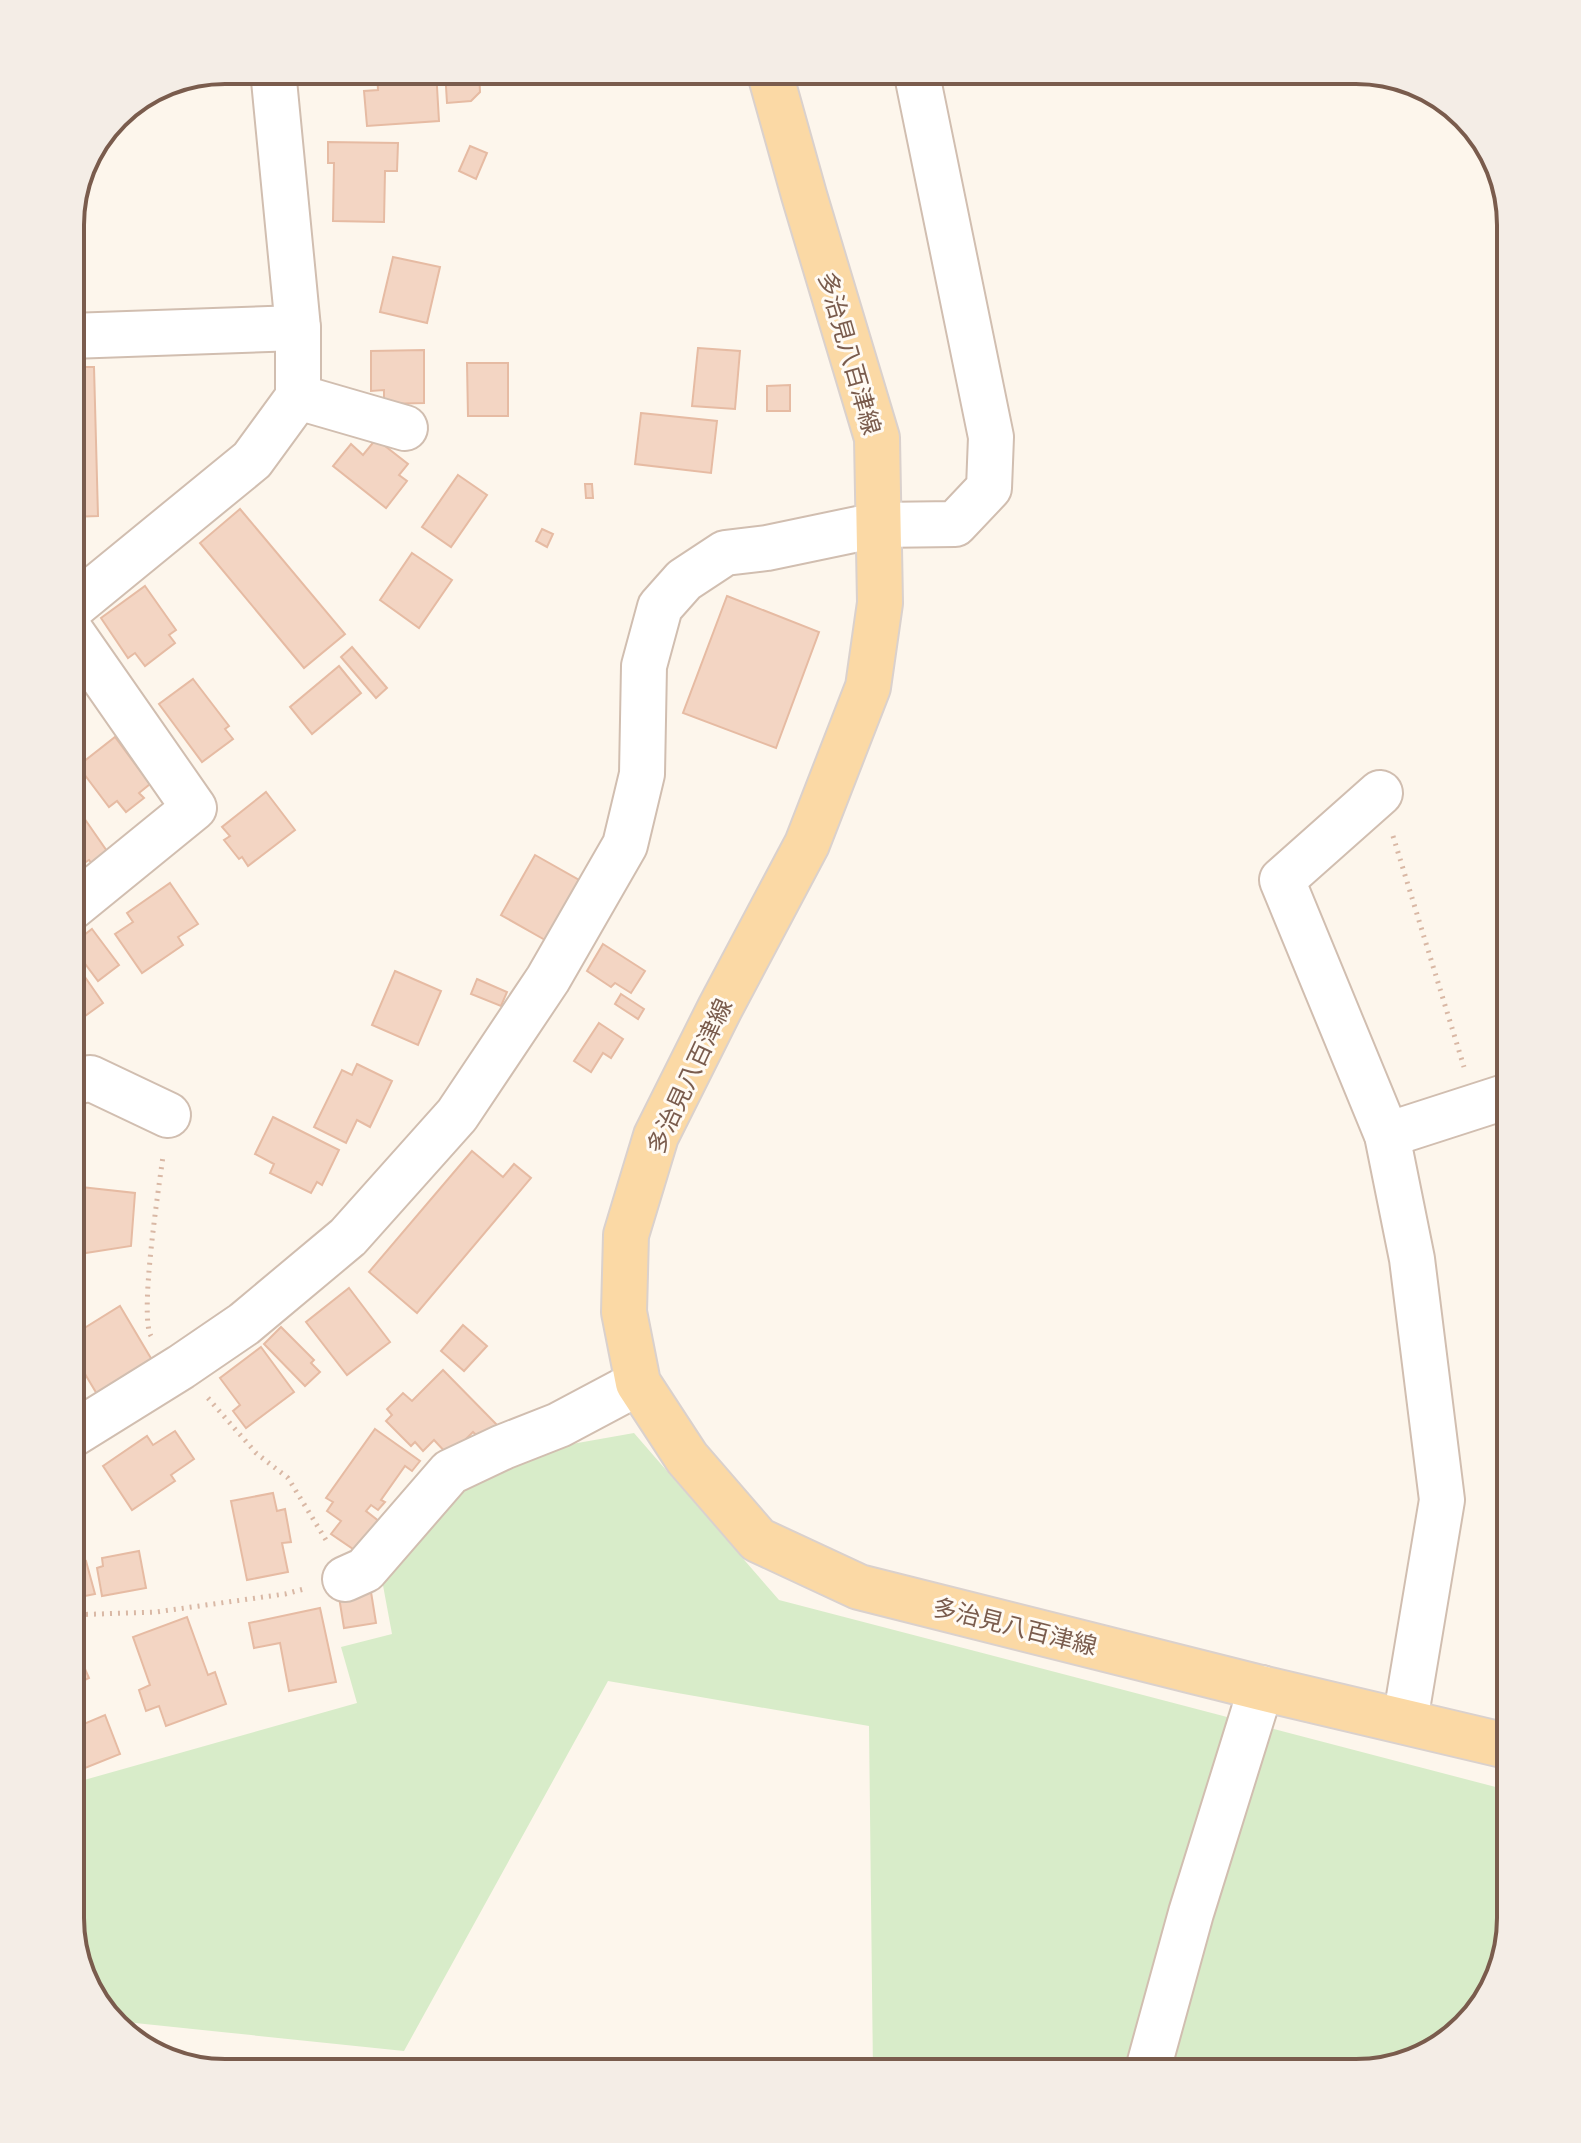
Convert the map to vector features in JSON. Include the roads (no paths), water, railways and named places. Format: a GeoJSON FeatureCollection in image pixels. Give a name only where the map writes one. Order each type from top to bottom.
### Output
{"type":"FeatureCollection","features":[{"type":"Feature","properties":{"kind":"main road","name":"多治見八百津線"},"geometry":{"type":"LineString","coordinates":[[773,84],[877,438],[880,603],[868,687],[807,844],[656,1136],[626,1235],[624,1312],[638,1383],[687,1458],[758,1540],[859,1587],[1497,1744]]}},
{"type":"Feature","properties":{"kind":"street"},"geometry":{"type":"LineString","coordinates":[[84,598],[252,460],[298,397],[298,328],[274,84]]}},
{"type":"Feature","properties":{"kind":"street"},"geometry":{"type":"LineString","coordinates":[[84,1427],[244,1324],[348,1237],[457,1115],[548,979],[625,845],[642,774],[644,666],[660,607],[684,580],[725,553],[767,548],[877,525],[955,524],[989,488],[991,437],[919,84]]}},
{"type":"Feature","properties":{"kind":"street"},"geometry":{"type":"LineString","coordinates":[[84,336],[298,328]]}},
{"type":"Feature","properties":{"kind":"street"},"geometry":{"type":"LineString","coordinates":[[298,397],[405,428]]}},
{"type":"Feature","properties":{"kind":"street"},"geometry":{"type":"LineString","coordinates":[[84,650],[194,808],[84,898]]}},
{"type":"Feature","properties":{"kind":"street"},"geometry":{"type":"LineString","coordinates":[[1380,793],[1282,880],[1387,1135],[1412,1259],[1442,1500],[1405,1721]]}},
{"type":"Feature","properties":{"kind":"street"},"geometry":{"type":"LineString","coordinates":[[84,1080],[90,1078],[168,1115]]}},
{"type":"Feature","properties":{"kind":"street"},"geometry":{"type":"LineString","coordinates":[[1387,1135],[1494,1101]]}},
{"type":"Feature","properties":{"kind":"street"},"geometry":{"type":"LineString","coordinates":[[345,1579],[365,1570],[450,1472],[559,1425],[638,1383]]}},
{"type":"Feature","properties":{"kind":"street"},"geometry":{"type":"LineString","coordinates":[[1151,2059],[1191,1913],[1261,1688]]}}]}
